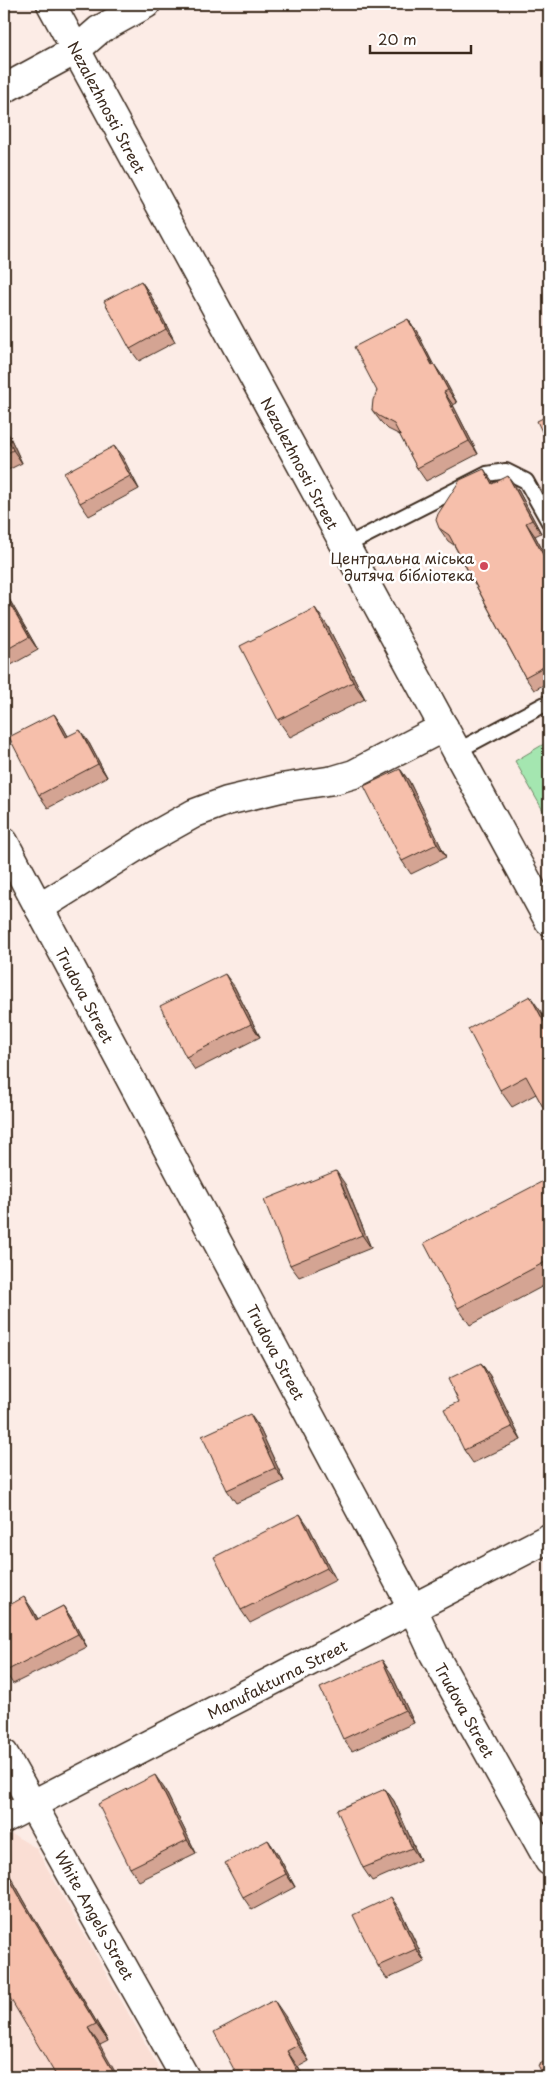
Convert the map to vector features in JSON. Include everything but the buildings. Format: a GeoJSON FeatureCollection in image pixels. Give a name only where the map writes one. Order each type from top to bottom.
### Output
{"type":"FeatureCollection","features":[{"type":"Feature","properties":{"kind":"street","name":"Nezalezhnosti Street"},"geometry":{"type":"LineString","coordinates":[[51,4],[549,921]]}},
{"type":"Feature","properties":{"kind":"street"},"geometry":{"type":"LineString","coordinates":[[4,89],[76,50],[99,30],[146,4]]}},
{"type":"Feature","properties":{"kind":"street"},"geometry":{"type":"LineString","coordinates":[[39,908],[152,837],[195,813],[227,801],[281,788],[334,780],[450,739]]}},
{"type":"Feature","properties":{"kind":"street","name":"Trudova Street"},"geometry":{"type":"LineString","coordinates":[[4,842],[413,1609],[434,1654],[549,1861]]}},
{"type":"Feature","properties":{"kind":"street","name":"Manufakturna Street"},"geometry":{"type":"LineString","coordinates":[[4,1819],[549,1538]]}},
{"type":"Feature","properties":{"kind":"street","name":"White Angels Street"},"geometry":{"type":"LineString","coordinates":[[4,1754],[186,2077]]}},
{"type":"Feature","properties":{"kind":"lane"},"geometry":{"type":"LineString","coordinates":[[345,546],[487,474],[506,471],[526,482],[549,522]]}},
{"type":"Feature","properties":{"kind":"lane"},"geometry":{"type":"LineString","coordinates":[[450,739],[549,702]]}},
{"type":"Feature","properties":{"kind":"shaded area"},"geometry":{"type":"Polygon","coordinates":[[[12,1834],[36,1848],[164,2077],[4,2077],[4,1839],[12,1834]]]}},
{"type":"Feature","properties":{"kind":"green space"},"geometry":{"type":"Polygon","coordinates":[[[549,741],[549,821],[515,761],[549,741]]]}},
{"type":"Feature","properties":{"kind":"place","name":"Центральна міська дитяча бібліотека"},"geometry":{"type":"Point","coordinates":[484,566]}}]}
